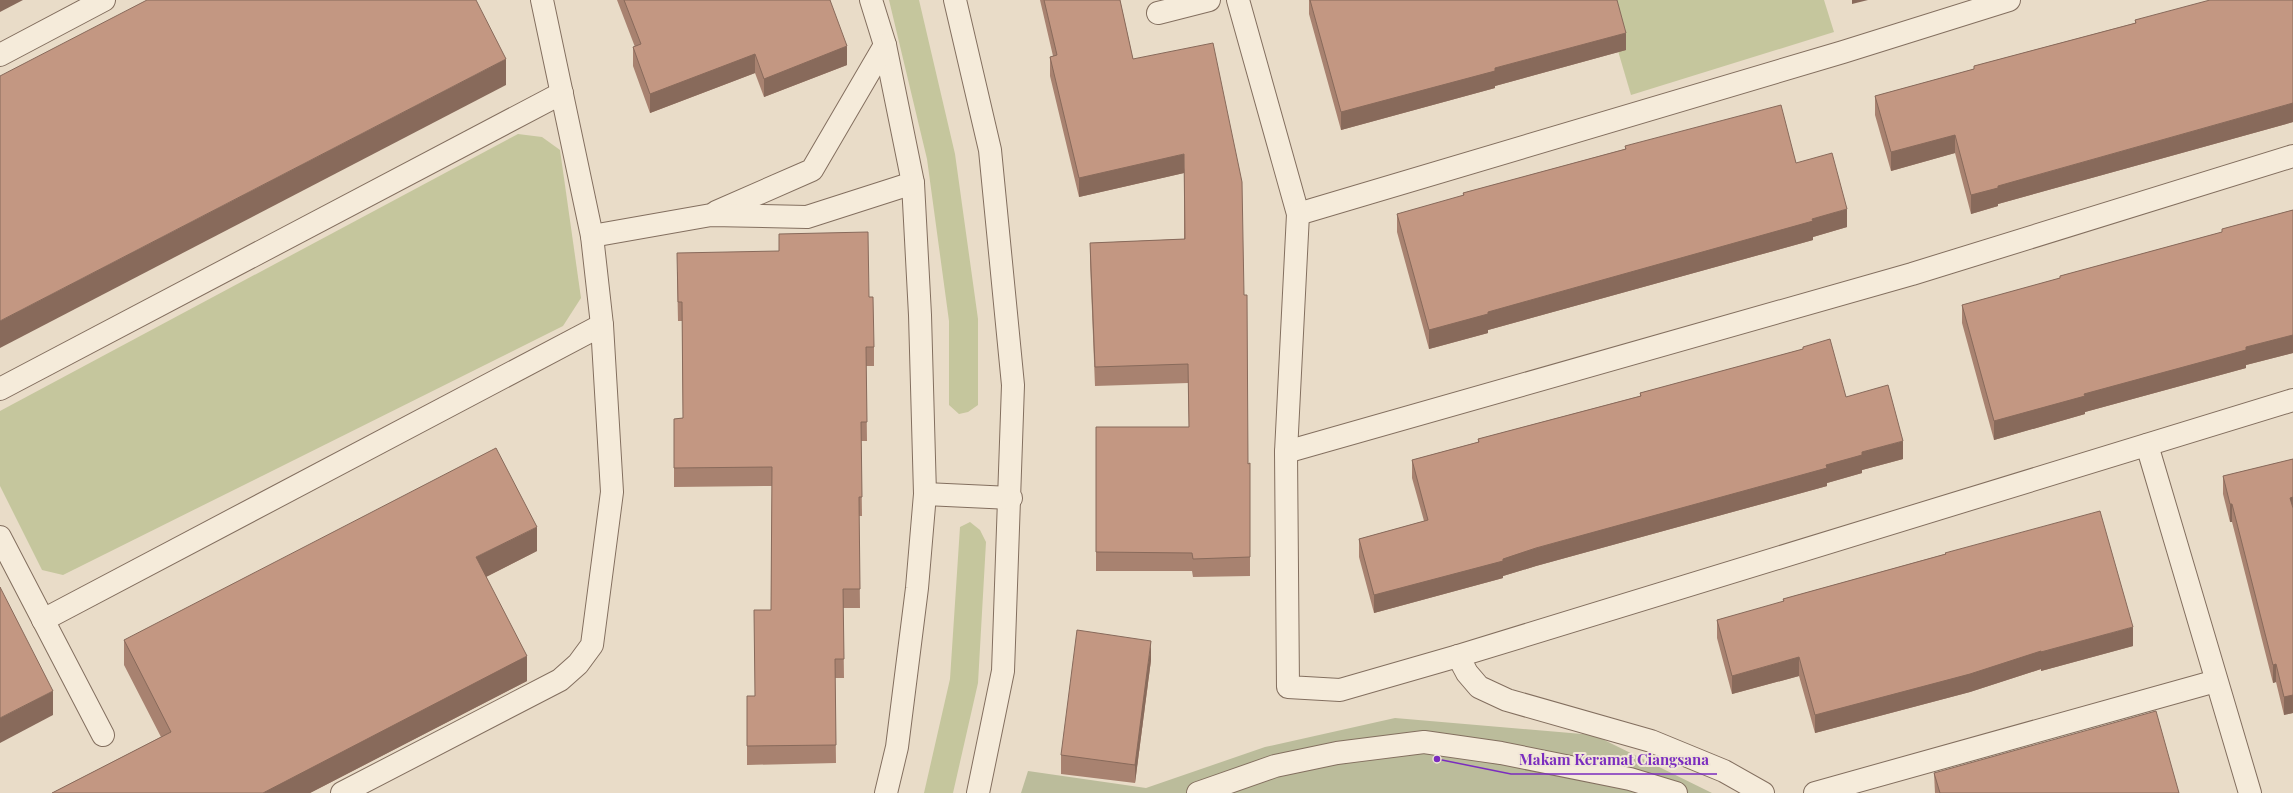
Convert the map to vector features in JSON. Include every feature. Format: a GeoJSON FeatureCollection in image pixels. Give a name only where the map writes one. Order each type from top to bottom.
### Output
{"type":"FeatureCollection","features":[{"type":"Feature","properties":{"kind":"street"},"geometry":{"type":"LineString","coordinates":[[0,55],[104,0]]}},
{"type":"Feature","properties":{"kind":"street"},"geometry":{"type":"LineString","coordinates":[[342,793],[560,680],[578,664],[592,645],[612,492],[602,325],[592,236],[542,0]]}},
{"type":"Feature","properties":{"kind":"street"},"geometry":{"type":"LineString","coordinates":[[871,0],[885,45],[913,183],[920,316],[925,494],[917,588],[900,724],[886,793]]}},
{"type":"Feature","properties":{"kind":"street"},"geometry":{"type":"LineString","coordinates":[[955,0],[990,150],[1013,385],[1011,498],[1003,672],[978,793]]}},
{"type":"Feature","properties":{"kind":"street"},"geometry":{"type":"LineString","coordinates":[[1158,13],[1209,0]]}},
{"type":"Feature","properties":{"kind":"street"},"geometry":{"type":"LineString","coordinates":[[1238,0],[1298,214],[1286,452],[1288,687],[1340,690],[1458,656],[2293,400]]}},
{"type":"Feature","properties":{"kind":"street"},"geometry":{"type":"LineString","coordinates":[[1298,214],[1843,52],[2009,0]]}},
{"type":"Feature","properties":{"kind":"street"},"geometry":{"type":"LineString","coordinates":[[711,214],[790,178],[812,170],[885,45]]}},
{"type":"Feature","properties":{"kind":"street"},"geometry":{"type":"LineString","coordinates":[[0,389],[562,94]]}},
{"type":"Feature","properties":{"kind":"street"},"geometry":{"type":"LineString","coordinates":[[1286,452],[1912,274],[2293,156]]}},
{"type":"Feature","properties":{"kind":"street"},"geometry":{"type":"LineString","coordinates":[[592,236],[711,214],[808,218],[913,183]]}},
{"type":"Feature","properties":{"kind":"street"},"geometry":{"type":"LineString","coordinates":[[43,620],[602,325]]}},
{"type":"Feature","properties":{"kind":"street"},"geometry":{"type":"LineString","coordinates":[[2147,445],[2250,793]]}},
{"type":"Feature","properties":{"kind":"street"},"geometry":{"type":"LineString","coordinates":[[925,494],[1011,498]]}},
{"type":"Feature","properties":{"kind":"street"},"geometry":{"type":"LineString","coordinates":[[0,537],[103,735]]}},
{"type":"Feature","properties":{"kind":"street"},"geometry":{"type":"LineString","coordinates":[[1458,656],[1467,673],[1479,687],[1507,700],[1651,740],[1724,771],[1763,793]]}},
{"type":"Feature","properties":{"kind":"street"},"geometry":{"type":"LineString","coordinates":[[1815,793],[2216,681]]}},
{"type":"Feature","properties":{"kind":"street"},"geometry":{"type":"LineString","coordinates":[[1198,793],[1275,766],[1337,753],[1424,742],[1508,754],[1630,779],[1676,793]]}},
{"type":"Feature","properties":{"kind":"green space"},"geometry":{"type":"Polygon","coordinates":[[[889,0],[919,0],[955,154],[978,319],[978,405],[968,412],[959,414],[949,405],[949,321],[927,159],[889,0]]]}},
{"type":"Feature","properties":{"kind":"green space"},"geometry":{"type":"Polygon","coordinates":[[[1603,0],[1824,0],[1834,32],[1631,95],[1603,0]]]}},
{"type":"Feature","properties":{"kind":"green space"},"geometry":{"type":"Polygon","coordinates":[[[518,134],[542,137],[560,150],[581,298],[563,326],[63,575],[42,570],[0,486],[0,411],[518,134]]]}},
{"type":"Feature","properties":{"kind":"green space"},"geometry":{"type":"Polygon","coordinates":[[[970,522],[980,530],[986,542],[978,683],[953,793],[924,793],[950,679],[960,527],[970,522]]]}},
{"type":"Feature","properties":{"kind":"green space"},"geometry":{"type":"Polygon","coordinates":[[[1395,718],[1594,735],[1712,793],[1021,793],[1028,771],[1146,788],[1265,747],[1395,718]]]}},
{"type":"Feature","properties":{"kind":"building"},"geometry":{"type":"Polygon","coordinates":[[[147,0],[476,0],[506,59],[0,321],[0,76],[147,0]]]}},
{"type":"Feature","properties":{"kind":"building"},"geometry":{"type":"Polygon","coordinates":[[[624,0],[830,0],[847,46],[764,79],[755,54],[650,94],[633,47],[641,44],[624,0]]]}},
{"type":"Feature","properties":{"kind":"building"},"geometry":{"type":"Polygon","coordinates":[[[1044,0],[1120,0],[1133,59],[1213,43],[1242,182],[1244,295],[1247,295],[1250,557],[1193,559],[1192,553],[1096,552],[1096,427],[1189,427],[1188,364],[1095,367],[1090,243],[1185,239],[1184,154],[1079,178],[1050,57],[1057,55],[1044,0]]]}},
{"type":"Feature","properties":{"kind":"building"},"geometry":{"type":"Polygon","coordinates":[[[1310,0],[1617,0],[1626,33],[1495,68],[1495,71],[1341,112],[1310,0]]]}},
{"type":"Feature","properties":{"kind":"building"},"geometry":{"type":"Polygon","coordinates":[[[2210,0],[2293,0],[2293,103],[1998,186],[1998,188],[1971,195],[1955,135],[1891,152],[1875,96],[1974,69],[1974,66],[2136,23],[2135,20],[2210,0]]]}},
{"type":"Feature","properties":{"kind":"building"},"geometry":{"type":"Polygon","coordinates":[[[1781,105],[1796,163],[1832,153],[1847,209],[1812,219],[1813,221],[1488,312],[1488,314],[1429,330],[1397,214],[1464,195],[1463,193],[1626,149],[1625,146],[1781,105]]]}},
{"type":"Feature","properties":{"kind":"building"},"geometry":{"type":"Polygon","coordinates":[[[2293,210],[2293,335],[2246,347],[2246,350],[2084,394],[2085,396],[1994,421],[1962,305],[2060,278],[2060,276],[2222,232],[2222,229],[2293,210]]]}},
{"type":"Feature","properties":{"kind":"building"},"geometry":{"type":"Polygon","coordinates":[[[868,232],[869,297],[873,297],[874,347],[866,347],[867,422],[861,422],[862,497],[859,497],[860,589],[843,589],[844,659],[835,659],[836,745],[747,746],[747,696],[755,696],[754,610],[771,610],[772,467],[674,468],[674,419],[683,418],[682,302],[678,302],[677,253],[779,251],[779,234],[868,232]]]}},
{"type":"Feature","properties":{"kind":"building"},"geometry":{"type":"Polygon","coordinates":[[[1830,339],[1846,397],[1888,385],[1903,441],[1862,452],[1862,455],[1826,465],[1827,468],[1536,548],[1503,559],[1503,561],[1374,595],[1359,539],[1428,520],[1412,460],[1479,442],[1478,439],[1641,396],[1640,393],[1803,349],[1803,347],[1830,339]]]}},
{"type":"Feature","properties":{"kind":"building"},"geometry":{"type":"Polygon","coordinates":[[[496,448],[537,527],[476,557],[527,656],[263,793],[52,793],[171,732],[124,640],[496,448]]]}},
{"type":"Feature","properties":{"kind":"building"},"geometry":{"type":"Polygon","coordinates":[[[2293,459],[2293,497],[2290,498],[2293,508],[2293,695],[2284,697],[2276,664],[2273,665],[2232,504],[2230,504],[2223,476],[2293,459]]]}},
{"type":"Feature","properties":{"kind":"building"},"geometry":{"type":"Polygon","coordinates":[[[2100,511],[2133,627],[2041,651],[1970,674],[1815,715],[1799,657],[1732,676],[1717,620],[1784,601],[1783,599],[2100,511]]]}},
{"type":"Feature","properties":{"kind":"building"},"geometry":{"type":"Polygon","coordinates":[[[0,587],[53,691],[0,718],[0,587]]]}},
{"type":"Feature","properties":{"kind":"building"},"geometry":{"type":"Polygon","coordinates":[[[1077,630],[1151,641],[1135,765],[1061,755],[1077,630]]]}},
{"type":"Feature","properties":{"kind":"building"},"geometry":{"type":"Polygon","coordinates":[[[2156,711],[2179,793],[1940,793],[1934,773],[2156,711]]]}},
{"type":"Feature","properties":{"kind":"place","name":"Makam Keramat Ciangsana"},"geometry":{"type":"Point","coordinates":[1437,759]}}]}
